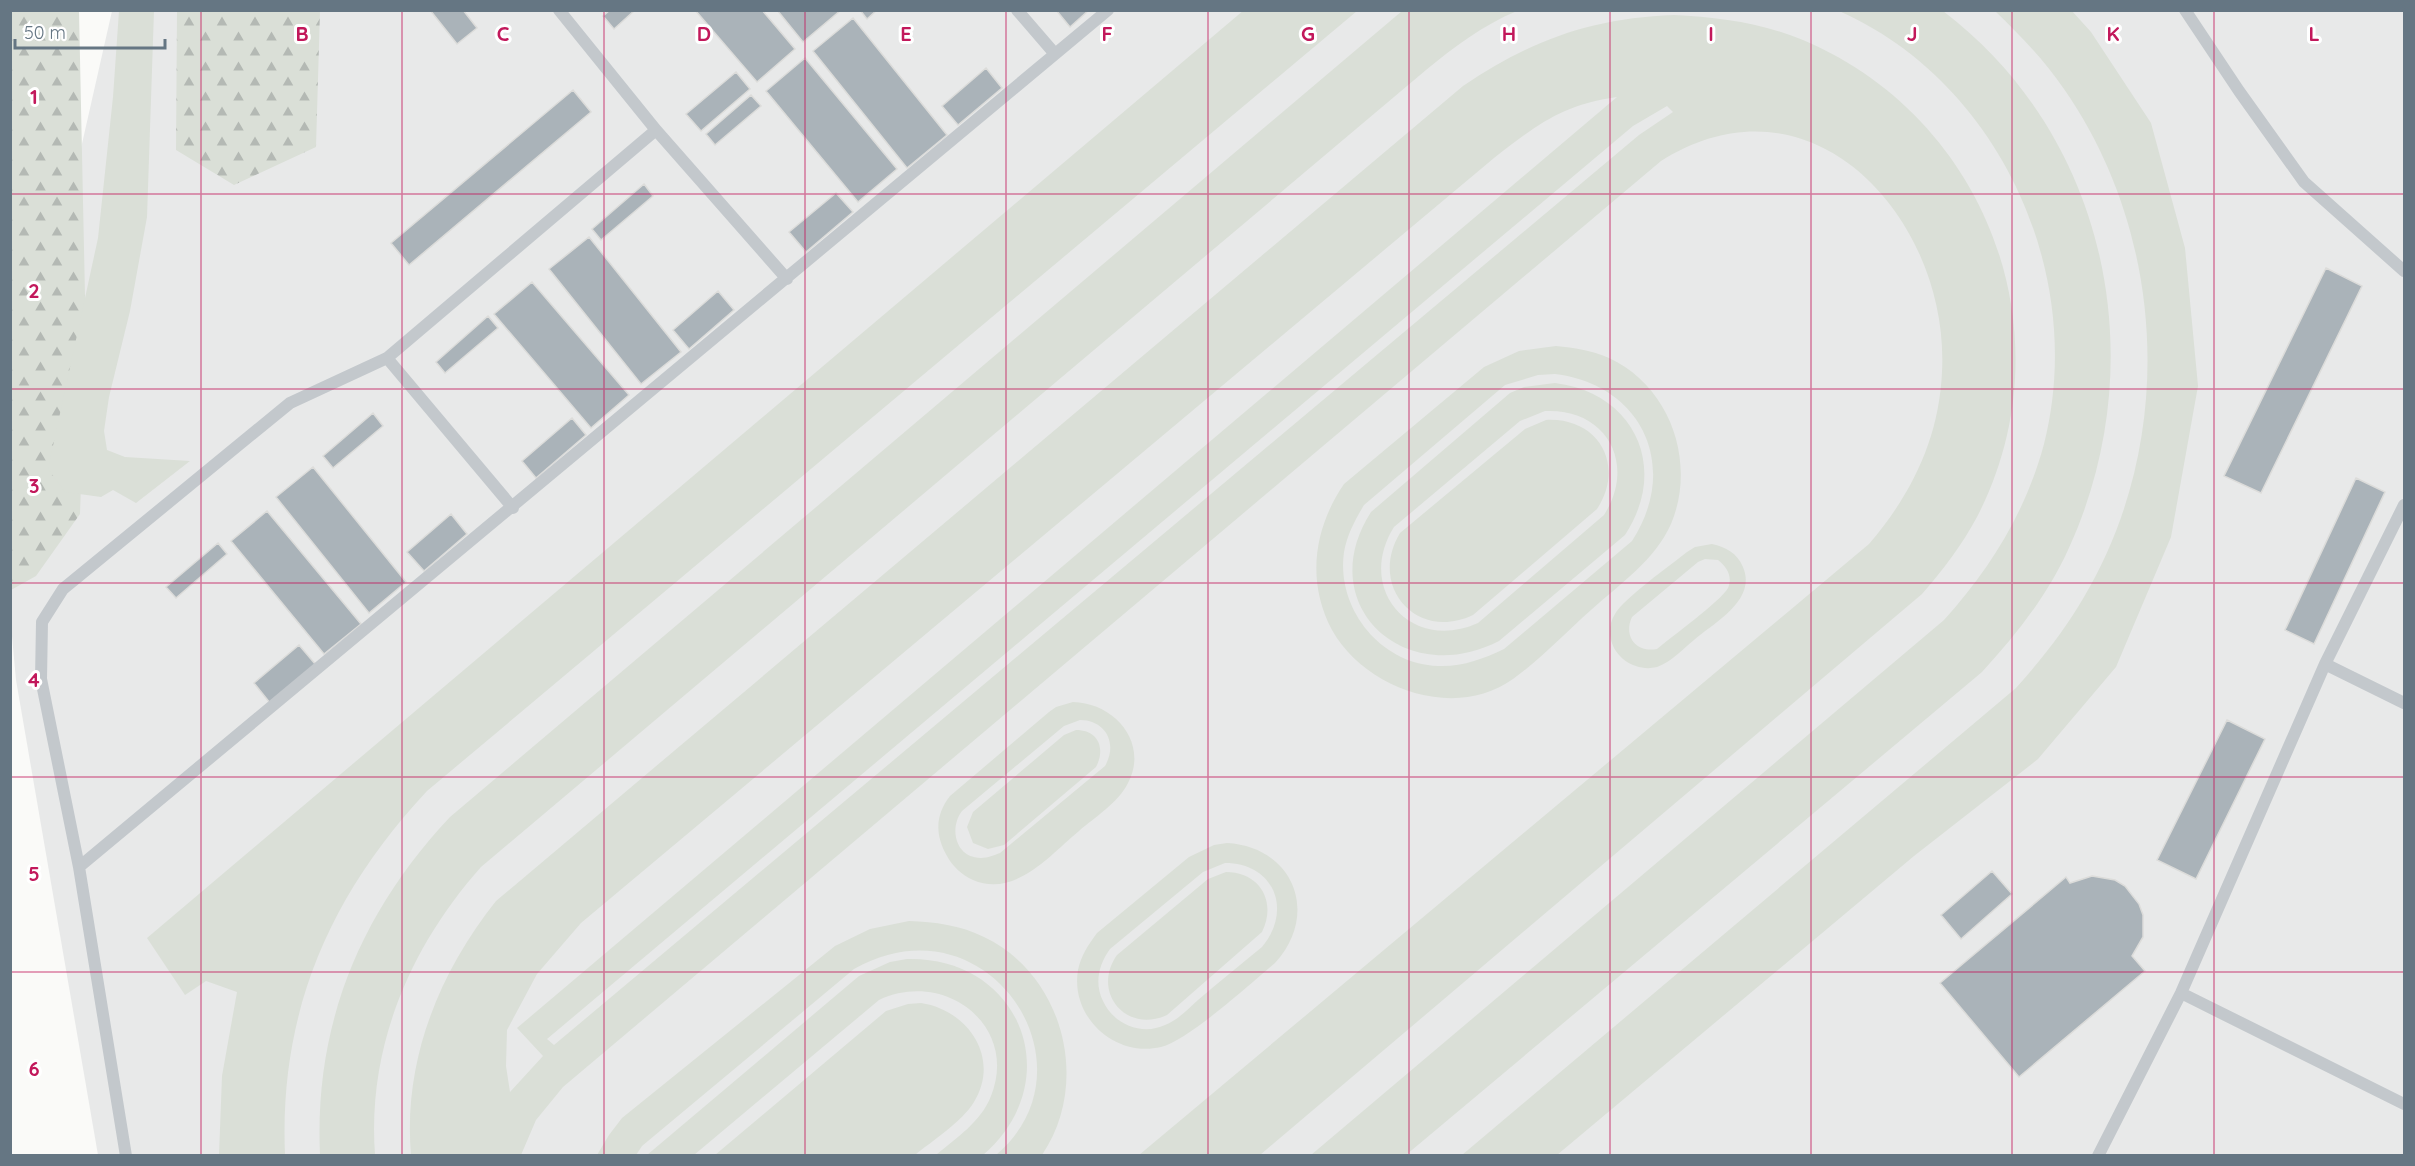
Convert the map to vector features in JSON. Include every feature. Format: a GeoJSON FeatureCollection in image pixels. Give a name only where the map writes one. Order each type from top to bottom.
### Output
{"type":"FeatureCollection","features":[{"type":"Feature","properties":{"kind":"lane"},"geometry":{"type":"LineString","coordinates":[[560,10],[656,130],[786,279]]}},
{"type":"Feature","properties":{"kind":"lane"},"geometry":{"type":"LineString","coordinates":[[1017,10],[1055,54]]}},
{"type":"Feature","properties":{"kind":"lane"},"geometry":{"type":"LineString","coordinates":[[79,867],[513,508],[1107,10]]}},
{"type":"Feature","properties":{"kind":"lane"},"geometry":{"type":"LineString","coordinates":[[2185,10],[2304,182],[2404,271]]}},
{"type":"Feature","properties":{"kind":"lane"},"geometry":{"type":"LineString","coordinates":[[126,1155],[79,867],[41,679],[42,622],[63,589],[290,403],[387,358],[656,130]]}},
{"type":"Feature","properties":{"kind":"lane"},"geometry":{"type":"LineString","coordinates":[[387,358],[513,508]]}},
{"type":"Feature","properties":{"kind":"lane"},"geometry":{"type":"LineString","coordinates":[[2098,1155],[2181,993],[2325,664],[2404,505]]}},
{"type":"Feature","properties":{"kind":"lane"},"geometry":{"type":"LineString","coordinates":[[2325,664],[2404,704]]}},
{"type":"Feature","properties":{"kind":"lane"},"geometry":{"type":"LineString","coordinates":[[2181,993],[2404,1104]]}},
{"type":"Feature","properties":{"kind":"shaded area"},"geometry":{"type":"Polygon","coordinates":[[[112,11],[2404,11],[2404,1155],[98,1155],[16,680],[10,614],[11,536],[51,281],[112,11]]]}},
{"type":"Feature","properties":{"kind":"green space"},"geometry":{"type":"Polygon","coordinates":[[[1244,10],[1357,11],[427,791],[393,831],[363,872],[338,914],[317,958],[302,1004],[291,1052],[285,1102],[285,1155],[219,1155],[222,1076],[237,992],[206,981],[185,995],[147,938],[1244,10]]]}},
{"type":"Feature","properties":{"kind":"green space"},"geometry":{"type":"Polygon","coordinates":[[[11,11],[79,11],[86,343],[80,514],[36,576],[11,590],[11,11]]]}},
{"type":"Feature","properties":{"kind":"green space"},"geometry":{"type":"Polygon","coordinates":[[[119,11],[154,11],[147,217],[130,311],[109,397],[104,431],[107,450],[125,457],[190,461],[136,503],[113,490],[101,497],[65,492],[48,469],[98,238],[113,97],[119,11]]]}},
{"type":"Feature","properties":{"kind":"green space"},"geometry":{"type":"Polygon","coordinates":[[[177,11],[320,11],[316,147],[234,185],[176,150],[177,11]]]}},
{"type":"Feature","properties":{"kind":"green space"},"geometry":{"type":"Polygon","coordinates":[[[1402,11],[1517,11],[1469,37],[1426,70],[481,867],[433,931],[398,1000],[386,1038],[378,1076],[374,1115],[375,1155],[320,1155],[320,1106],[325,1060],[335,1015],[349,972],[368,931],[391,891],[450,817],[1402,11]]]}},
{"type":"Feature","properties":{"kind":"green space"},"geometry":{"type":"Polygon","coordinates":[[[1839,11],[1943,11],[2000,63],[2045,122],[2078,188],[2100,258],[2110,331],[2108,405],[2094,479],[2068,550],[2060,567],[2030,614],[1982,672],[1406,1155],[1311,1155],[1944,620],[1992,559],[2017,515],[2044,444],[2054,380],[2053,315],[2040,251],[2018,191],[1986,135],[1945,85],[1896,43],[1839,11]]]}},
{"type":"Feature","properties":{"kind":"green space"},"geometry":{"type":"Polygon","coordinates":[[[1995,11],[2072,11],[2091,32],[2151,123],[2185,248],[2198,386],[2171,537],[2116,667],[2038,759],[1914,856],[1557,1155],[1462,1155],[2016,688],[2077,609],[2114,537],[2134,473],[2145,407],[2147,340],[2140,274],[2124,209],[2098,147],[2056,78],[2014,29],[1995,11]]]}},
{"type":"Feature","properties":{"kind":"green space"},"geometry":{"type":"Polygon","coordinates":[[[1674,15],[1707,17],[1772,29],[1803,40],[1867,76],[1921,122],[1964,178],[1994,240],[2012,308],[2015,378],[2004,448],[1977,517],[1952,557],[1922,594],[1260,1155],[1139,1155],[1869,544],[1910,485],[1929,442],[1940,396],[1942,372],[1938,316],[1923,262],[1897,214],[1862,174],[1819,146],[1770,132],[1717,136],[1661,161],[563,1087],[536,1120],[521,1155],[411,1155],[410,1120],[413,1086],[419,1053],[429,1020],[457,958],[496,901],[1463,86],[1513,56],[1563,34],[1616,21],[1674,15]],[[1617,97],[1580,105],[1565,111],[1537,126],[1494,158],[581,923],[537,974],[507,1030],[506,1066],[510,1092],[543,1056],[517,1028],[1617,97]],[[1667,106],[1633,126],[547,1039],[554,1045],[1639,135],[1673,112],[1667,106]]]}},
{"type":"Feature","properties":{"kind":"green space"},"geometry":{"type":"Polygon","coordinates":[[[1556,346],[1596,353],[1630,371],[1648,387],[1662,406],[1673,428],[1679,452],[1681,476],[1678,500],[1671,524],[1656,549],[1636,571],[1513,679],[1490,691],[1465,697],[1439,698],[1413,692],[1388,683],[1366,668],[1347,651],[1332,630],[1324,611],[1316,574],[1320,537],[1326,518],[1344,484],[1484,367],[1519,351],[1556,346]],[[1555,374],[1538,375],[1505,385],[1364,505],[1347,540],[1343,573],[1347,593],[1355,612],[1366,629],[1381,644],[1417,663],[1438,666],[1464,664],[1488,656],[1504,649],[1632,541],[1646,513],[1653,485],[1652,459],[1645,434],[1631,412],[1611,394],[1586,381],[1555,374]]]}},
{"type":"Feature","properties":{"kind":"green space"},"geometry":{"type":"Polygon","coordinates":[[[1555,383],[1583,390],[1606,402],[1624,418],[1636,438],[1643,460],[1644,484],[1638,510],[1625,535],[1499,641],[1464,653],[1431,654],[1401,646],[1377,629],[1361,606],[1353,578],[1356,546],[1371,512],[1510,393],[1524,387],[1555,383]],[[1545,411],[1520,421],[1394,527],[1384,550],[1381,572],[1386,593],[1396,610],[1412,622],[1431,629],[1454,630],[1478,623],[1604,515],[1613,495],[1617,476],[1616,458],[1610,442],[1599,429],[1585,419],[1566,412],[1545,411]]]}},
{"type":"Feature","properties":{"kind":"green space"},"geometry":{"type":"Polygon","coordinates":[[[1546,420],[1564,421],[1580,426],[1593,435],[1602,447],[1609,476],[1597,509],[1473,615],[1452,621],[1433,621],[1416,615],[1403,604],[1394,589],[1390,572],[1392,553],[1400,533],[1525,429],[1546,420]]]}},
{"type":"Feature","properties":{"kind":"green space"},"geometry":{"type":"Polygon","coordinates":[[[1717,545],[1738,558],[1746,579],[1739,600],[1722,618],[1667,662],[1650,668],[1642,668],[1629,663],[1618,653],[1611,640],[1610,627],[1613,617],[1637,591],[1695,547],[1717,545]],[[1705,559],[1698,562],[1632,617],[1630,637],[1637,646],[1650,650],[1657,649],[1724,594],[1730,580],[1726,569],[1718,560],[1705,559]]]}},
{"type":"Feature","properties":{"kind":"green space"},"geometry":{"type":"Polygon","coordinates":[[[1073,702],[1088,704],[1102,709],[1124,728],[1131,740],[1134,754],[1133,768],[1128,783],[1112,803],[1031,871],[1017,879],[1003,883],[988,884],[973,880],[949,860],[940,840],[938,825],[945,803],[950,796],[1056,707],[1073,702]],[[1080,720],[1064,726],[962,811],[955,833],[960,848],[965,853],[981,858],[1000,853],[1105,766],[1109,758],[1110,742],[1103,729],[1089,721],[1080,720]]]}},
{"type":"Feature","properties":{"kind":"green space"},"geometry":{"type":"Polygon","coordinates":[[[1076,730],[1090,733],[1098,741],[1100,753],[1096,767],[1004,845],[988,849],[973,843],[967,827],[973,812],[1064,735],[1076,730]]]}},
{"type":"Feature","properties":{"kind":"green space"},"geometry":{"type":"Polygon","coordinates":[[[1227,843],[1250,847],[1269,857],[1283,870],[1293,886],[1297,905],[1296,924],[1289,944],[1275,963],[1235,997],[1203,1023],[1173,1042],[1161,1047],[1144,1049],[1112,1040],[1099,1030],[1081,1003],[1077,987],[1078,970],[1085,951],[1097,933],[1189,857],[1214,845],[1227,843]],[[1225,863],[1203,872],[1110,949],[1103,961],[1098,981],[1103,1001],[1121,1022],[1147,1029],[1170,1023],[1262,947],[1271,933],[1276,918],[1277,904],[1266,880],[1256,871],[1242,865],[1225,863]]]}},
{"type":"Feature","properties":{"kind":"green space"},"geometry":{"type":"Polygon","coordinates":[[[1226,872],[1248,877],[1262,891],[1267,910],[1262,932],[1167,1015],[1152,1019],[1138,1019],[1126,1014],[1117,1006],[1108,983],[1110,969],[1117,955],[1208,879],[1226,872]]]}},
{"type":"Feature","properties":{"kind":"green space"},"geometry":{"type":"Polygon","coordinates":[[[909,921],[947,925],[984,937],[1011,954],[1034,977],[1050,1004],[1061,1033],[1066,1064],[1065,1096],[1057,1127],[1042,1155],[996,1155],[1026,1118],[1037,1078],[1032,1037],[1014,1000],[985,971],[947,954],[903,952],[854,969],[642,1146],[636,1155],[597,1155],[622,1118],[835,946],[870,929],[909,921]]]}},
{"type":"Feature","properties":{"kind":"green space"},"geometry":{"type":"Polygon","coordinates":[[[907,959],[947,964],[979,978],[1004,1000],[1020,1028],[1027,1060],[1023,1093],[1009,1125],[983,1155],[936,1155],[967,1129],[987,1105],[997,1071],[995,1047],[985,1027],[970,1010],[951,998],[928,992],[904,992],[879,1000],[694,1155],[647,1155],[859,976],[890,962],[907,959]]]}},
{"type":"Feature","properties":{"kind":"green space"},"geometry":{"type":"Polygon","coordinates":[[[921,1003],[938,1007],[953,1015],[966,1026],[981,1053],[984,1069],[981,1085],[969,1109],[955,1124],[915,1155],[715,1155],[886,1011],[908,1004],[921,1003]]]}},
{"type":"Feature","properties":{"kind":"building"},"geometry":{"type":"Polygon","coordinates":[[[430,10],[463,10],[477,28],[457,44],[430,10]]]}},
{"type":"Feature","properties":{"kind":"building"},"geometry":{"type":"Polygon","coordinates":[[[610,10],[635,10],[614,29],[603,16],[610,10]]]}},
{"type":"Feature","properties":{"kind":"building"},"geometry":{"type":"Polygon","coordinates":[[[695,10],[762,10],[795,49],[757,82],[695,10]]]}},
{"type":"Feature","properties":{"kind":"building"},"geometry":{"type":"Polygon","coordinates":[[[777,10],[841,10],[803,42],[777,10]]]}},
{"type":"Feature","properties":{"kind":"building"},"geometry":{"type":"Polygon","coordinates":[[[860,10],[877,10],[867,19],[860,10]]]}},
{"type":"Feature","properties":{"kind":"building"},"geometry":{"type":"Polygon","coordinates":[[[1056,10],[1089,10],[1070,27],[1056,10]]]}},
{"type":"Feature","properties":{"kind":"building"},"geometry":{"type":"Polygon","coordinates":[[[853,18],[947,135],[907,168],[813,51],[853,18]]]}},
{"type":"Feature","properties":{"kind":"building"},"geometry":{"type":"Polygon","coordinates":[[[805,58],[897,169],[858,202],[766,91],[805,58]]]}},
{"type":"Feature","properties":{"kind":"building"},"geometry":{"type":"Polygon","coordinates":[[[986,68],[1002,88],[958,125],[942,106],[986,68]]]}},
{"type":"Feature","properties":{"kind":"building"},"geometry":{"type":"Polygon","coordinates":[[[736,72],[750,89],[701,131],[686,114],[736,72]]]}},
{"type":"Feature","properties":{"kind":"building"},"geometry":{"type":"Polygon","coordinates":[[[573,90],[591,112],[409,265],[391,243],[573,90]]]}},
{"type":"Feature","properties":{"kind":"building"},"geometry":{"type":"Polygon","coordinates":[[[751,95],[761,106],[715,145],[706,134],[751,95]]]}},
{"type":"Feature","properties":{"kind":"building"},"geometry":{"type":"Polygon","coordinates":[[[644,184],[653,196],[601,240],[592,229],[644,184]]]}},
{"type":"Feature","properties":{"kind":"building"},"geometry":{"type":"Polygon","coordinates":[[[836,193],[853,212],[806,252],[789,232],[836,193]]]}},
{"type":"Feature","properties":{"kind":"building"},"geometry":{"type":"Polygon","coordinates":[[[589,237],[681,352],[641,384],[549,269],[589,237]]]}},
{"type":"Feature","properties":{"kind":"building"},"geometry":{"type":"Polygon","coordinates":[[[2326,268],[2362,286],[2261,493],[2224,476],[2326,268]]]}},
{"type":"Feature","properties":{"kind":"building"},"geometry":{"type":"Polygon","coordinates":[[[532,282],[629,395],[591,428],[494,314],[532,282]]]}},
{"type":"Feature","properties":{"kind":"building"},"geometry":{"type":"Polygon","coordinates":[[[718,291],[734,310],[689,349],[673,330],[718,291]]]}},
{"type":"Feature","properties":{"kind":"building"},"geometry":{"type":"Polygon","coordinates":[[[488,316],[498,328],[445,373],[436,362],[488,316]]]}},
{"type":"Feature","properties":{"kind":"building"},"geometry":{"type":"Polygon","coordinates":[[[373,413],[383,426],[333,468],[323,456],[373,413]]]}},
{"type":"Feature","properties":{"kind":"building"},"geometry":{"type":"Polygon","coordinates":[[[572,418],[586,435],[536,478],[522,461],[572,418]]]}},
{"type":"Feature","properties":{"kind":"building"},"geometry":{"type":"Polygon","coordinates":[[[313,467],[406,582],[369,613],[276,497],[313,467]]]}},
{"type":"Feature","properties":{"kind":"building"},"geometry":{"type":"Polygon","coordinates":[[[2356,478],[2385,492],[2314,644],[2285,630],[2356,478]]]}},
{"type":"Feature","properties":{"kind":"building"},"geometry":{"type":"Polygon","coordinates":[[[267,511],[361,624],[324,654],[231,541],[267,511]]]}},
{"type":"Feature","properties":{"kind":"building"},"geometry":{"type":"Polygon","coordinates":[[[451,514],[467,534],[424,571],[407,552],[451,514]]]}},
{"type":"Feature","properties":{"kind":"building"},"geometry":{"type":"Polygon","coordinates":[[[218,543],[227,554],[176,598],[166,587],[218,543]]]}},
{"type":"Feature","properties":{"kind":"building"},"geometry":{"type":"Polygon","coordinates":[[[299,645],[316,665],[270,703],[254,683],[299,645]]]}},
{"type":"Feature","properties":{"kind":"building"},"geometry":{"type":"Polygon","coordinates":[[[2227,720],[2265,739],[2196,879],[2157,860],[2227,720]]]}},
{"type":"Feature","properties":{"kind":"building"},"geometry":{"type":"Polygon","coordinates":[[[1992,871],[2012,894],[1961,939],[1941,915],[1992,871]]]}},
{"type":"Feature","properties":{"kind":"building"},"geometry":{"type":"Polygon","coordinates":[[[2092,876],[2115,880],[2125,886],[2139,904],[2143,915],[2143,937],[2132,956],[2145,971],[2019,1077],[1940,983],[2066,877],[2070,883],[2092,876]]]}}]}
